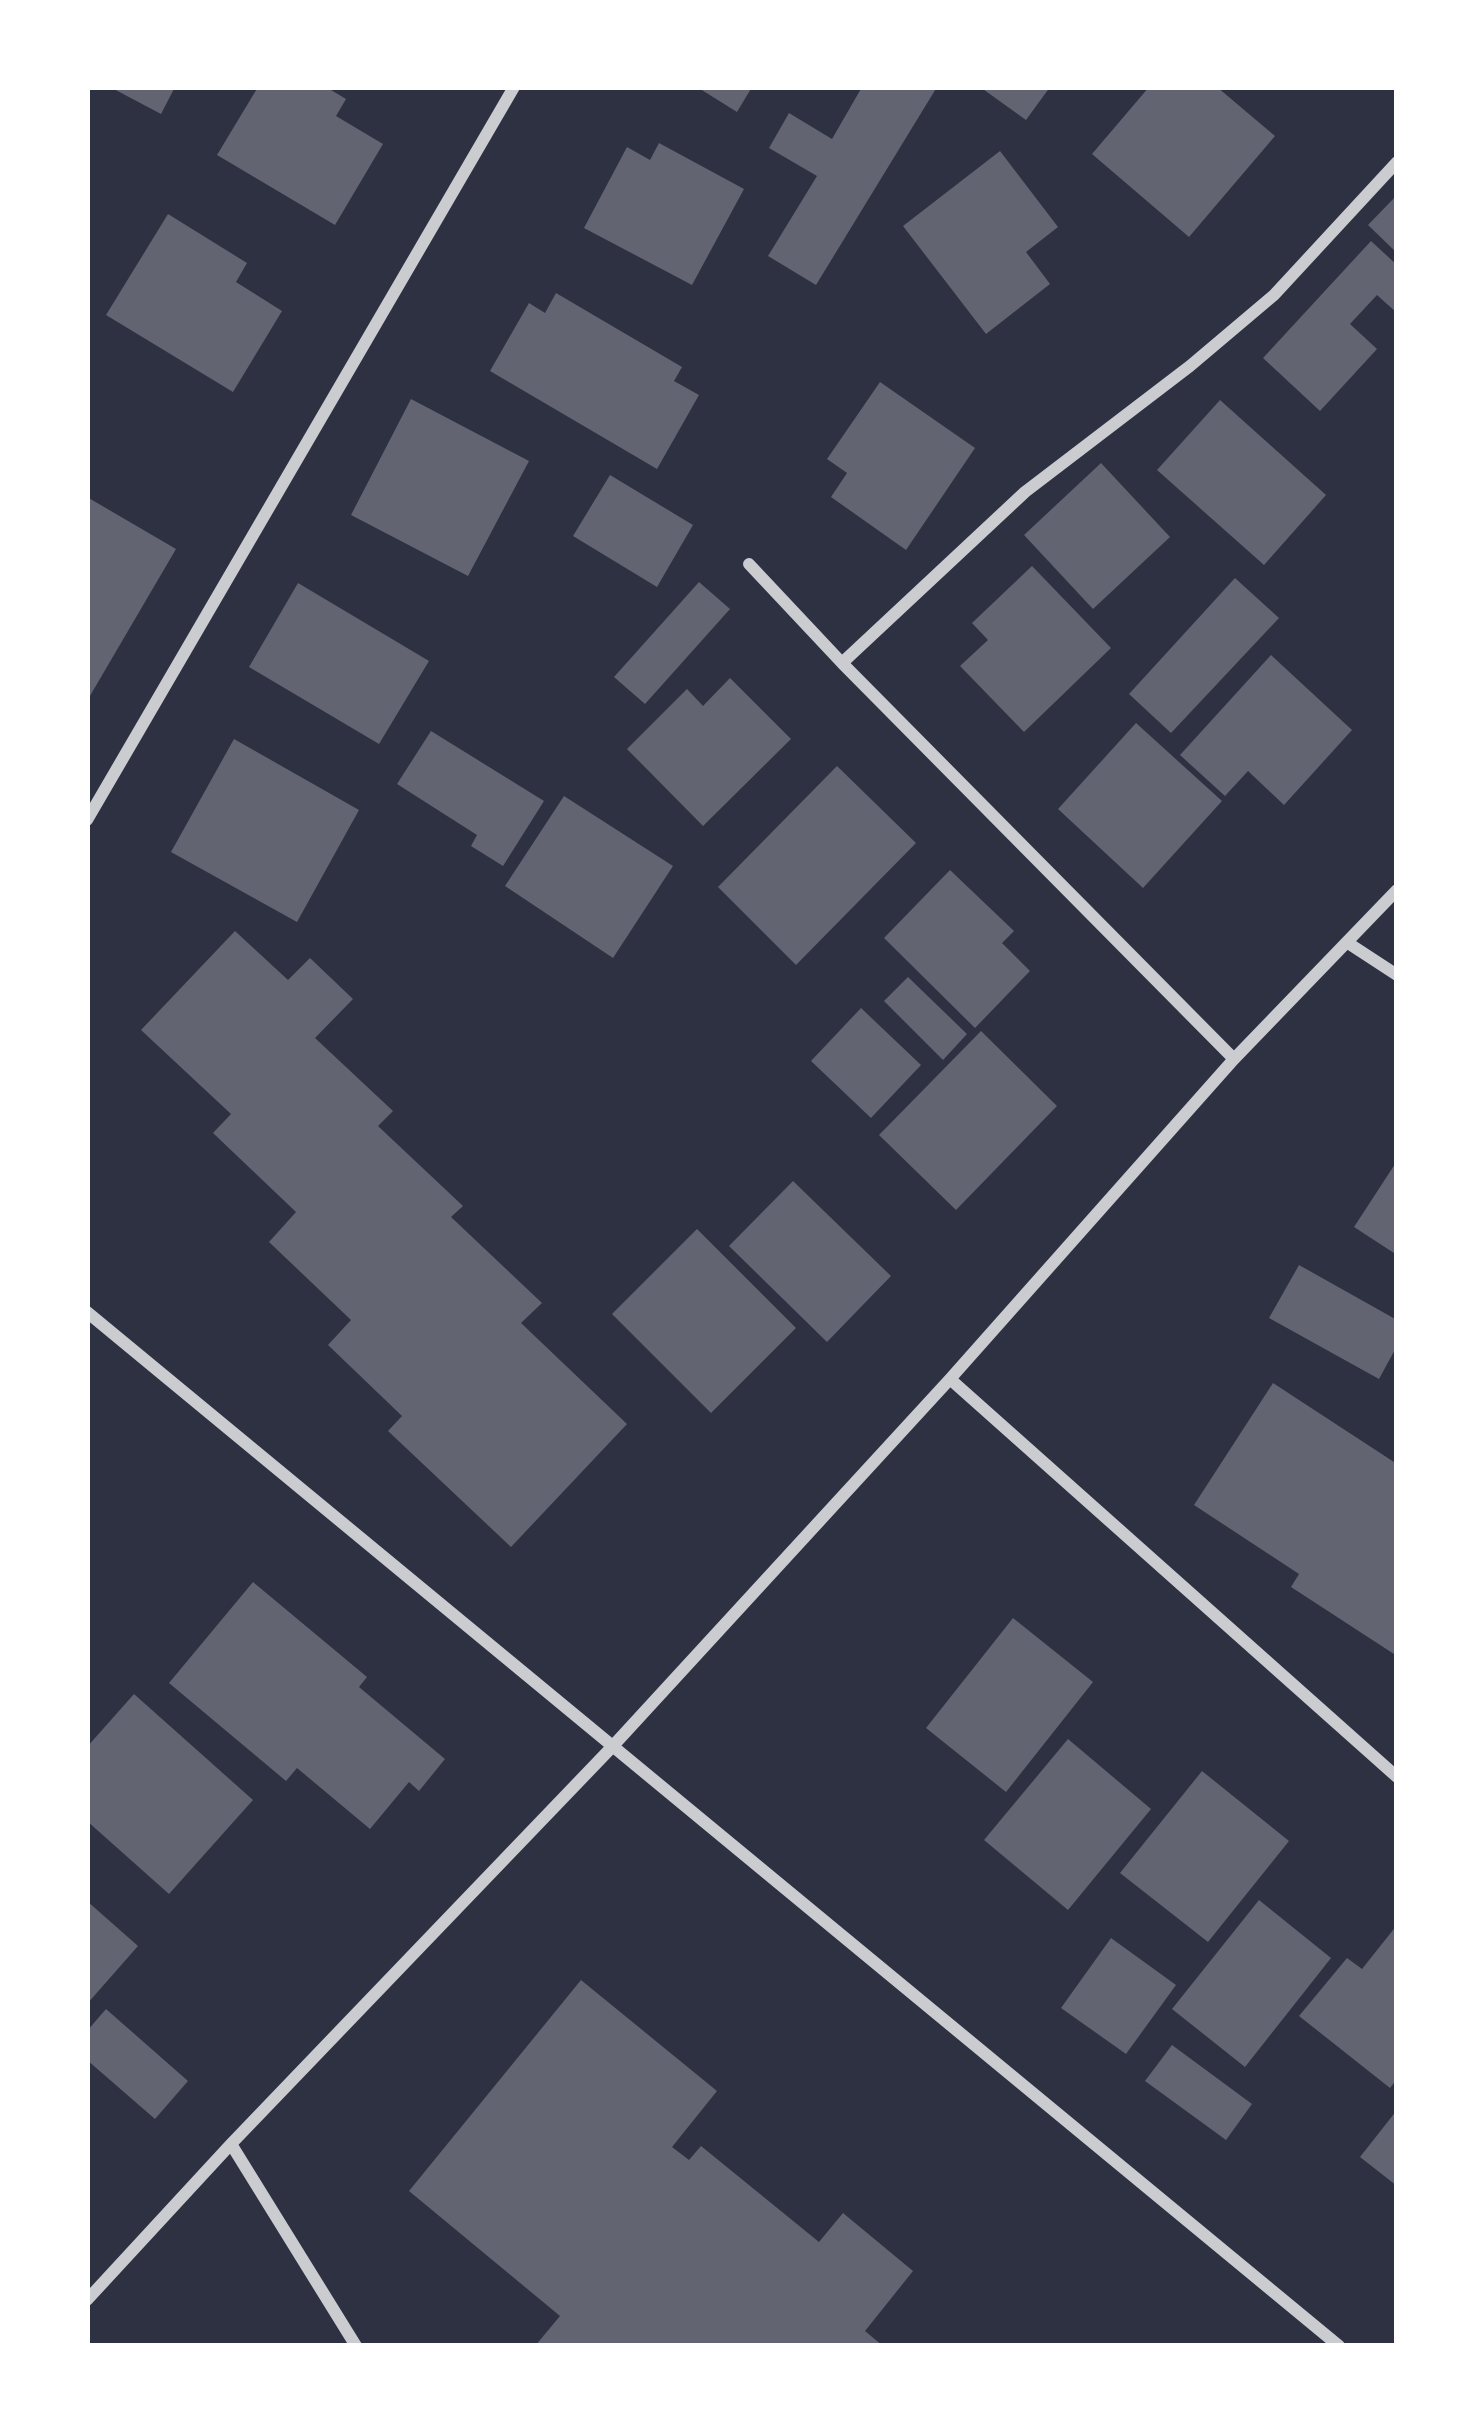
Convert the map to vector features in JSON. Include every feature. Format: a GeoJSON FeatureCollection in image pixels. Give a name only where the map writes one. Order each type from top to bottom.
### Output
{"type":"FeatureCollection","features":[{"type":"Feature","properties":{"kind":"street"},"geometry":{"type":"LineString","coordinates":[[87,820],[514,87]]}},
{"type":"Feature","properties":{"kind":"street"},"geometry":{"type":"LineString","coordinates":[[842,664],[1025,492],[1274,295],[1397,162]]}},
{"type":"Feature","properties":{"kind":"street"},"geometry":{"type":"LineString","coordinates":[[749,564],[1234,1059]]}},
{"type":"Feature","properties":{"kind":"street"},"geometry":{"type":"LineString","coordinates":[[87,2300],[612,1747],[950,1379],[1234,1059],[1397,890]]}},
{"type":"Feature","properties":{"kind":"street"},"geometry":{"type":"LineString","coordinates":[[1348,944],[1397,975]]}},
{"type":"Feature","properties":{"kind":"street"},"geometry":{"type":"LineString","coordinates":[[87,1312],[1339,2346]]}},
{"type":"Feature","properties":{"kind":"street"},"geometry":{"type":"LineString","coordinates":[[950,1379],[1397,1778]]}},
{"type":"Feature","properties":{"kind":"street"},"geometry":{"type":"LineString","coordinates":[[231,2144],[356,2346]]}},
{"type":"Feature","properties":{"kind":"building"},"geometry":{"type":"Polygon","coordinates":[[[110,87],[175,87],[161,114],[110,87]]]}},
{"type":"Feature","properties":{"kind":"building"},"geometry":{"type":"Polygon","coordinates":[[[258,87],[326,87],[346,99],[336,116],[383,144],[335,225],[217,155],[258,87]]]}},
{"type":"Feature","properties":{"kind":"building"},"geometry":{"type":"Polygon","coordinates":[[[697,87],[752,87],[737,112],[697,87]]]}},
{"type":"Feature","properties":{"kind":"building"},"geometry":{"type":"Polygon","coordinates":[[[862,87],[937,87],[816,285],[768,256],[817,176],[769,148],[789,113],[832,139],[862,87]]]}},
{"type":"Feature","properties":{"kind":"building"},"geometry":{"type":"Polygon","coordinates":[[[980,87],[1050,87],[1026,120],[980,87]]]}},
{"type":"Feature","properties":{"kind":"building"},"geometry":{"type":"Polygon","coordinates":[[[1149,87],[1217,87],[1275,136],[1189,237],[1092,154],[1149,87]]]}},
{"type":"Feature","properties":{"kind":"building"},"geometry":{"type":"Polygon","coordinates":[[[659,143],[744,189],[692,285],[584,228],[627,147],[650,160],[659,143]]]}},
{"type":"Feature","properties":{"kind":"building"},"geometry":{"type":"Polygon","coordinates":[[[1000,151],[1058,227],[1026,252],[1050,284],[986,334],[903,226],[1000,151]]]}},
{"type":"Feature","properties":{"kind":"building"},"geometry":{"type":"Polygon","coordinates":[[[1397,195],[1397,253],[1368,225],[1397,195]]]}},
{"type":"Feature","properties":{"kind":"building"},"geometry":{"type":"Polygon","coordinates":[[[168,214],[247,263],[236,282],[282,311],[233,392],[106,315],[168,214]]]}},
{"type":"Feature","properties":{"kind":"building"},"geometry":{"type":"Polygon","coordinates":[[[1371,241],[1397,265],[1397,313],[1377,295],[1350,324],[1377,349],[1320,411],[1263,358],[1371,241]]]}},
{"type":"Feature","properties":{"kind":"building"},"geometry":{"type":"Polygon","coordinates":[[[556,293],[682,367],[674,381],[699,395],[657,469],[490,371],[529,303],[545,313],[556,293]]]}},
{"type":"Feature","properties":{"kind":"building"},"geometry":{"type":"Polygon","coordinates":[[[880,382],[975,448],[906,550],[831,497],[847,473],[827,459],[880,382]]]}},
{"type":"Feature","properties":{"kind":"building"},"geometry":{"type":"Polygon","coordinates":[[[411,399],[529,461],[468,576],[351,515],[411,399]]]}},
{"type":"Feature","properties":{"kind":"building"},"geometry":{"type":"Polygon","coordinates":[[[1220,400],[1326,495],[1264,565],[1157,470],[1220,400]]]}},
{"type":"Feature","properties":{"kind":"building"},"geometry":{"type":"Polygon","coordinates":[[[1101,463],[1170,537],[1093,609],[1024,535],[1101,463]]]}},
{"type":"Feature","properties":{"kind":"building"},"geometry":{"type":"Polygon","coordinates":[[[610,475],[693,525],[657,587],[573,536],[610,475]]]}},
{"type":"Feature","properties":{"kind":"building"},"geometry":{"type":"Polygon","coordinates":[[[87,497],[176,549],[87,701],[87,497]]]}},
{"type":"Feature","properties":{"kind":"building"},"geometry":{"type":"Polygon","coordinates":[[[1032,566],[1111,648],[1024,732],[960,666],[988,640],[972,623],[1032,566]]]}},
{"type":"Feature","properties":{"kind":"building"},"geometry":{"type":"Polygon","coordinates":[[[1235,578],[1279,618],[1171,733],[1129,694],[1235,578]]]}},
{"type":"Feature","properties":{"kind":"building"},"geometry":{"type":"Polygon","coordinates":[[[699,582],[730,609],[645,704],[614,677],[699,582]]]}},
{"type":"Feature","properties":{"kind":"building"},"geometry":{"type":"Polygon","coordinates":[[[298,583],[429,661],[379,744],[249,667],[298,583]]]}},
{"type":"Feature","properties":{"kind":"building"},"geometry":{"type":"Polygon","coordinates":[[[1271,655],[1352,730],[1284,805],[1248,771],[1225,796],[1180,755],[1271,655]]]}},
{"type":"Feature","properties":{"kind":"building"},"geometry":{"type":"Polygon","coordinates":[[[730,678],[791,739],[703,826],[627,749],[687,689],[703,706],[730,678]]]}},
{"type":"Feature","properties":{"kind":"building"},"geometry":{"type":"Polygon","coordinates":[[[1136,723],[1222,801],[1143,888],[1058,809],[1136,723]]]}},
{"type":"Feature","properties":{"kind":"building"},"geometry":{"type":"Polygon","coordinates":[[[431,731],[544,801],[503,866],[471,846],[477,835],[397,784],[431,731]]]}},
{"type":"Feature","properties":{"kind":"building"},"geometry":{"type":"Polygon","coordinates":[[[234,739],[359,810],[297,922],[171,852],[234,739]]]}},
{"type":"Feature","properties":{"kind":"building"},"geometry":{"type":"Polygon","coordinates":[[[837,766],[916,843],[796,965],[718,887],[837,766]]]}},
{"type":"Feature","properties":{"kind":"building"},"geometry":{"type":"Polygon","coordinates":[[[564,796],[673,866],[613,958],[505,886],[564,796]]]}},
{"type":"Feature","properties":{"kind":"building"},"geometry":{"type":"Polygon","coordinates":[[[950,870],[1014,931],[1002,943],[1030,971],[975,1028],[884,938],[950,870]]]}},
{"type":"Feature","properties":{"kind":"building"},"geometry":{"type":"Polygon","coordinates":[[[235,931],[288,980],[310,958],[353,999],[315,1038],[393,1111],[378,1126],[463,1206],[451,1217],[542,1303],[521,1323],[627,1424],[511,1547],[388,1431],[402,1416],[328,1345],[351,1320],[269,1242],[296,1212],[213,1133],[231,1114],[141,1030],[235,931]]]}},
{"type":"Feature","properties":{"kind":"building"},"geometry":{"type":"Polygon","coordinates":[[[908,977],[967,1034],[943,1060],[884,1001],[908,977]]]}},
{"type":"Feature","properties":{"kind":"building"},"geometry":{"type":"Polygon","coordinates":[[[861,1008],[921,1065],[871,1118],[811,1061],[861,1008]]]}},
{"type":"Feature","properties":{"kind":"building"},"geometry":{"type":"Polygon","coordinates":[[[981,1031],[1057,1106],[956,1210],[879,1135],[981,1031]]]}},
{"type":"Feature","properties":{"kind":"building"},"geometry":{"type":"Polygon","coordinates":[[[1397,1161],[1397,1255],[1354,1227],[1397,1161]]]}},
{"type":"Feature","properties":{"kind":"building"},"geometry":{"type":"Polygon","coordinates":[[[793,1181],[891,1276],[827,1342],[729,1246],[793,1181]]]}},
{"type":"Feature","properties":{"kind":"building"},"geometry":{"type":"Polygon","coordinates":[[[697,1229],[796,1328],[711,1413],[612,1314],[697,1229]]]}},
{"type":"Feature","properties":{"kind":"building"},"geometry":{"type":"Polygon","coordinates":[[[1299,1265],[1397,1320],[1397,1346],[1379,1379],[1269,1318],[1299,1265]]]}},
{"type":"Feature","properties":{"kind":"building"},"geometry":{"type":"Polygon","coordinates":[[[1273,1383],[1397,1464],[1397,1656],[1291,1587],[1299,1574],[1194,1505],[1273,1383]]]}},
{"type":"Feature","properties":{"kind":"building"},"geometry":{"type":"Polygon","coordinates":[[[253,1582],[367,1677],[359,1687],[445,1759],[419,1791],[409,1782],[370,1829],[297,1768],[286,1781],[169,1683],[253,1582]]]}},
{"type":"Feature","properties":{"kind":"building"},"geometry":{"type":"Polygon","coordinates":[[[1013,1618],[1093,1682],[1006,1792],[926,1728],[1013,1618]]]}},
{"type":"Feature","properties":{"kind":"building"},"geometry":{"type":"Polygon","coordinates":[[[134,1694],[253,1800],[169,1894],[87,1821],[87,1747],[134,1694]]]}},
{"type":"Feature","properties":{"kind":"building"},"geometry":{"type":"Polygon","coordinates":[[[1068,1739],[1151,1809],[1068,1910],[984,1840],[1068,1739]]]}},
{"type":"Feature","properties":{"kind":"building"},"geometry":{"type":"Polygon","coordinates":[[[1202,1771],[1289,1841],[1208,1942],[1120,1873],[1202,1771]]]}},
{"type":"Feature","properties":{"kind":"building"},"geometry":{"type":"Polygon","coordinates":[[[1259,1900],[1331,1958],[1245,2067],[1172,2009],[1259,1900]]]}},
{"type":"Feature","properties":{"kind":"building"},"geometry":{"type":"Polygon","coordinates":[[[87,1901],[138,1946],[87,2004],[87,1901]]]}},
{"type":"Feature","properties":{"kind":"building"},"geometry":{"type":"Polygon","coordinates":[[[1397,1925],[1397,2079],[1390,2088],[1299,2016],[1347,1958],[1362,1969],[1397,1925]]]}},
{"type":"Feature","properties":{"kind":"building"},"geometry":{"type":"Polygon","coordinates":[[[1111,1938],[1176,1985],[1126,2054],[1061,2008],[1111,1938]]]}},
{"type":"Feature","properties":{"kind":"building"},"geometry":{"type":"Polygon","coordinates":[[[581,1980],[717,2091],[672,2147],[689,2160],[701,2146],[819,2242],[843,2213],[913,2271],[865,2331],[883,2346],[535,2346],[560,2316],[409,2191],[581,1980]]]}},
{"type":"Feature","properties":{"kind":"building"},"geometry":{"type":"Polygon","coordinates":[[[106,2009],[188,2081],[155,2119],[87,2060],[87,2031],[106,2009]]]}},
{"type":"Feature","properties":{"kind":"building"},"geometry":{"type":"Polygon","coordinates":[[[1172,2045],[1252,2104],[1226,2140],[1145,2081],[1172,2045]]]}},
{"type":"Feature","properties":{"kind":"building"},"geometry":{"type":"Polygon","coordinates":[[[1397,2110],[1397,2186],[1360,2157],[1397,2110]]]}}]}
